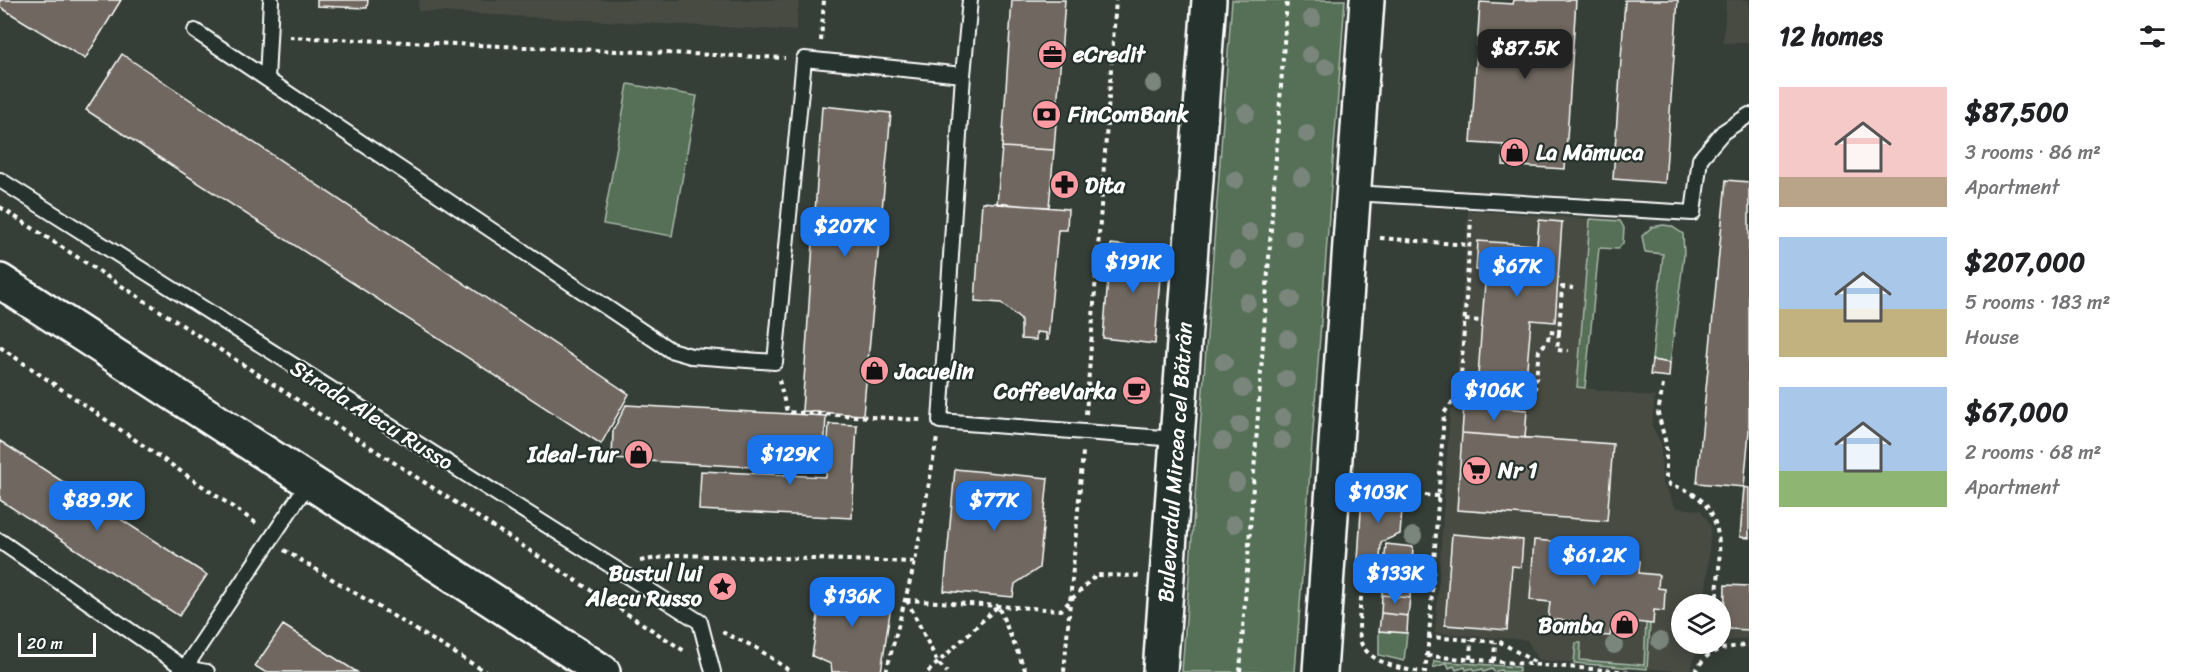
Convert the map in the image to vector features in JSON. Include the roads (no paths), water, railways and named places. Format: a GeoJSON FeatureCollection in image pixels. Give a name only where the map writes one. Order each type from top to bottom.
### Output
{"type":"FeatureCollection","features":[{"type":"Feature","properties":{"kind":"main road","name":"Bulevardul Mircea cel Bătrân"},"geometry":{"type":"LineString","coordinates":[[1160,672],[1209,0]]}},
{"type":"Feature","properties":{"kind":"main road"},"geometry":{"type":"LineString","coordinates":[[1320,672],[1367,0]]}},
{"type":"Feature","properties":{"kind":"main road"},"geometry":{"type":"LineString","coordinates":[[0,281],[603,672]]}},
{"type":"Feature","properties":{"kind":"lane"},"geometry":{"type":"LineString","coordinates":[[267,79],[272,0]]}},
{"type":"Feature","properties":{"kind":"lane"},"geometry":{"type":"LineString","coordinates":[[969,0],[940,421],[1176,439]]}},
{"type":"Feature","properties":{"kind":"lane"},"geometry":{"type":"LineString","coordinates":[[195,31],[670,350],[692,356],[775,362],[804,59],[963,75]]}},
{"type":"Feature","properties":{"kind":"lane"},"geometry":{"type":"LineString","coordinates":[[1353,193],[1693,213],[1700,159],[1723,132],[1749,115]]}},
{"type":"Feature","properties":{"kind":"lane","name":"Strada Alecu Russo"},"geometry":{"type":"LineString","coordinates":[[0,180],[699,622],[713,670]]}},
{"type":"Feature","properties":{"kind":"lane"},"geometry":{"type":"LineString","coordinates":[[183,670],[309,482]]}},
{"type":"Feature","properties":{"kind":"lane"},"geometry":{"type":"LineString","coordinates":[[0,541],[183,670],[207,672]]}},
{"type":"Feature","properties":{"kind":"place","name":"eCredit"},"geometry":{"type":"Point","coordinates":[1052,54]}},
{"type":"Feature","properties":{"kind":"place","name":"FinComBank"},"geometry":{"type":"Point","coordinates":[1047,114]}},
{"type":"Feature","properties":{"kind":"place","name":"La Mămuca"},"geometry":{"type":"Point","coordinates":[1515,152]}},
{"type":"Feature","properties":{"kind":"place","name":"Dita"},"geometry":{"type":"Point","coordinates":[1064,185]}},
{"type":"Feature","properties":{"kind":"place","name":"Jacuelin"},"geometry":{"type":"Point","coordinates":[874,371]}},
{"type":"Feature","properties":{"kind":"place","name":"CoffeeVarka"},"geometry":{"type":"Point","coordinates":[1137,391]}},
{"type":"Feature","properties":{"kind":"place","name":"Ideal-Tur"},"geometry":{"type":"Point","coordinates":[639,454]}},
{"type":"Feature","properties":{"kind":"place","name":"Nr 1"},"geometry":{"type":"Point","coordinates":[1477,470]}},
{"type":"Feature","properties":{"kind":"place","name":"Bustul lui Alecu Russo"},"geometry":{"type":"Point","coordinates":[723,586]}},
{"type":"Feature","properties":{"kind":"place","name":"Bomba"},"geometry":{"type":"Point","coordinates":[1624,625]}}]}
